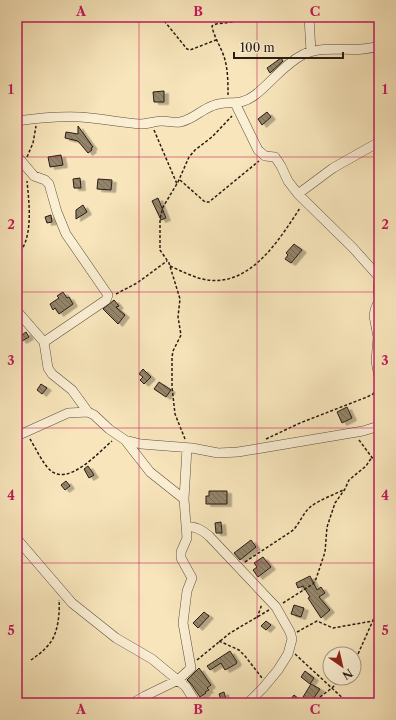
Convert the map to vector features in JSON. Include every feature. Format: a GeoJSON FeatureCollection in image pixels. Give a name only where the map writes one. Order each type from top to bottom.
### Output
{"type":"FeatureCollection","features":[{"type":"Feature","properties":{"kind":"street"},"geometry":{"type":"LineString","coordinates":[[309,17],[311,52]]}},
{"type":"Feature","properties":{"kind":"street"},"geometry":{"type":"LineString","coordinates":[[17,121],[78,117],[143,124],[163,121],[179,122],[220,103],[234,105],[248,99],[255,95],[282,69],[311,52],[323,49],[369,48],[379,46]]}},
{"type":"Feature","properties":{"kind":"street"},"geometry":{"type":"LineString","coordinates":[[234,105],[248,128],[253,142],[258,150],[265,156],[272,156],[278,161],[288,181],[304,201],[353,248],[379,277]]}},
{"type":"Feature","properties":{"kind":"street"},"geometry":{"type":"LineString","coordinates":[[298,194],[333,168],[379,142]]}},
{"type":"Feature","properties":{"kind":"street"},"geometry":{"type":"LineString","coordinates":[[17,156],[34,176],[49,184],[57,212],[66,234],[108,295],[106,300],[44,342]]}},
{"type":"Feature","properties":{"kind":"street"},"geometry":{"type":"LineString","coordinates":[[379,281],[379,300],[374,316],[378,337],[376,361],[379,377]]}},
{"type":"Feature","properties":{"kind":"street"},"geometry":{"type":"LineString","coordinates":[[17,311],[44,342],[48,368],[52,374],[72,390],[81,400],[88,412],[121,438],[150,472],[184,499]]}},
{"type":"Feature","properties":{"kind":"street"},"geometry":{"type":"LineString","coordinates":[[21,434],[68,413],[88,412]]}},
{"type":"Feature","properties":{"kind":"street"},"geometry":{"type":"LineString","coordinates":[[121,438],[141,444],[188,448],[218,453],[238,452],[363,431],[379,426]]}},
{"type":"Feature","properties":{"kind":"street"},"geometry":{"type":"LineString","coordinates":[[133,703],[178,680],[191,668],[182,623],[187,591],[192,578],[181,558],[181,552],[187,538],[184,499],[188,448]]}},
{"type":"Feature","properties":{"kind":"street"},"geometry":{"type":"LineString","coordinates":[[186,526],[196,527],[202,530],[276,607],[290,632],[291,636],[289,649],[278,670],[267,684],[248,703]]}},
{"type":"Feature","properties":{"kind":"street"},"geometry":{"type":"LineString","coordinates":[[17,539],[58,588],[81,611],[116,638],[146,654],[186,687],[196,703]]}},
{"type":"Feature","properties":{"kind":"path"},"geometry":{"type":"LineString","coordinates":[[161,17],[187,49],[190,50],[216,40]]}},
{"type":"Feature","properties":{"kind":"path"},"geometry":{"type":"LineString","coordinates":[[188,448],[175,414],[173,403],[172,357],[181,335],[178,317],[180,299],[170,266],[160,250],[160,219],[166,202],[179,180],[188,157],[212,137],[234,105],[228,83],[225,60],[216,40],[213,25],[232,22],[244,17]]}},
{"type":"Feature","properties":{"kind":"path"},"geometry":{"type":"LineString","coordinates":[[17,255],[25,245],[28,227],[29,209],[25,165],[33,143],[36,119]]}},
{"type":"Feature","properties":{"kind":"path"},"geometry":{"type":"LineString","coordinates":[[151,122],[177,184]]}},
{"type":"Feature","properties":{"kind":"path"},"geometry":{"type":"LineString","coordinates":[[179,180],[204,202],[209,202],[265,156]]}},
{"type":"Feature","properties":{"kind":"path"},"geometry":{"type":"LineString","coordinates":[[170,266],[203,279],[226,279],[238,276],[251,268],[271,248],[304,201]]}},
{"type":"Feature","properties":{"kind":"path"},"geometry":{"type":"LineString","coordinates":[[106,300],[137,283],[167,260]]}},
{"type":"Feature","properties":{"kind":"path"},"geometry":{"type":"LineString","coordinates":[[261,440],[367,397],[373,394],[379,387]]}},
{"type":"Feature","properties":{"kind":"path"},"geometry":{"type":"LineString","coordinates":[[348,433],[360,441],[379,467]]}},
{"type":"Feature","properties":{"kind":"path"},"geometry":{"type":"LineString","coordinates":[[21,434],[50,470],[57,474],[66,475],[73,472],[121,438]]}},
{"type":"Feature","properties":{"kind":"path"},"geometry":{"type":"LineString","coordinates":[[191,668],[218,641],[234,630],[292,599],[313,584],[325,552],[327,527],[335,503],[346,489],[349,480],[366,466],[372,458]]}},
{"type":"Feature","properties":{"kind":"path"},"geometry":{"type":"LineString","coordinates":[[238,567],[292,531],[303,514],[310,507],[346,489]]}},
{"type":"Feature","properties":{"kind":"path"},"geometry":{"type":"LineString","coordinates":[[31,660],[40,654],[51,643],[54,635],[59,607],[58,588]]}},
{"type":"Feature","properties":{"kind":"path"},"geometry":{"type":"LineString","coordinates":[[257,618],[265,596]]}},
{"type":"Feature","properties":{"kind":"path"},"geometry":{"type":"LineString","coordinates":[[362,646],[379,607]]}},
{"type":"Feature","properties":{"kind":"path"},"geometry":{"type":"LineString","coordinates":[[291,636],[317,621],[333,628],[373,621]]}},
{"type":"Feature","properties":{"kind":"path"},"geometry":{"type":"LineString","coordinates":[[218,641],[239,650],[246,656],[254,669],[267,684]]}},
{"type":"Feature","properties":{"kind":"path"},"geometry":{"type":"LineString","coordinates":[[289,649],[348,703]]}},
{"type":"Feature","properties":{"kind":"path"},"geometry":{"type":"LineString","coordinates":[[312,703],[332,688]]}},
{"type":"Feature","properties":{"kind":"building"},"geometry":{"type":"Polygon","coordinates":[[[281,58],[283,61],[270,73],[267,68],[281,58]]]}},
{"type":"Feature","properties":{"kind":"building"},"geometry":{"type":"Polygon","coordinates":[[[164,91],[164,102],[154,102],[153,92],[164,91]]]}},
{"type":"Feature","properties":{"kind":"building"},"geometry":{"type":"Polygon","coordinates":[[[267,112],[271,117],[262,125],[258,119],[267,112]]]}},
{"type":"Feature","properties":{"kind":"building"},"geometry":{"type":"Polygon","coordinates":[[[78,126],[93,147],[88,153],[78,141],[65,138],[66,132],[78,134],[78,126]]]}},
{"type":"Feature","properties":{"kind":"building"},"geometry":{"type":"Polygon","coordinates":[[[61,155],[63,165],[50,167],[48,157],[61,155]]]}},
{"type":"Feature","properties":{"kind":"building"},"geometry":{"type":"Polygon","coordinates":[[[80,178],[81,188],[74,188],[73,179],[80,178]]]}},
{"type":"Feature","properties":{"kind":"building"},"geometry":{"type":"Polygon","coordinates":[[[98,179],[112,180],[111,190],[97,189],[98,179]]]}},
{"type":"Feature","properties":{"kind":"building"},"geometry":{"type":"Polygon","coordinates":[[[158,198],[166,218],[161,220],[152,201],[158,198]]]}},
{"type":"Feature","properties":{"kind":"building"},"geometry":{"type":"Polygon","coordinates":[[[83,205],[87,212],[76,219],[76,210],[83,205]]]}},
{"type":"Feature","properties":{"kind":"building"},"geometry":{"type":"Polygon","coordinates":[[[51,215],[52,222],[47,223],[45,217],[51,215]]]}},
{"type":"Feature","properties":{"kind":"building"},"geometry":{"type":"Polygon","coordinates":[[[294,244],[302,250],[291,263],[285,259],[288,255],[286,253],[294,244]]]}},
{"type":"Feature","properties":{"kind":"building"},"geometry":{"type":"Polygon","coordinates":[[[63,292],[67,298],[69,297],[73,304],[59,314],[55,308],[53,310],[50,304],[59,298],[57,296],[63,292]]]}},
{"type":"Feature","properties":{"kind":"building"},"geometry":{"type":"Polygon","coordinates":[[[114,300],[119,306],[116,307],[125,315],[118,324],[103,309],[114,300]]]}},
{"type":"Feature","properties":{"kind":"building"},"geometry":{"type":"Polygon","coordinates":[[[26,332],[29,337],[22,341],[19,337],[26,332]]]}},
{"type":"Feature","properties":{"kind":"building"},"geometry":{"type":"Polygon","coordinates":[[[143,369],[151,377],[144,384],[140,380],[143,377],[139,374],[143,369]]]}},
{"type":"Feature","properties":{"kind":"building"},"geometry":{"type":"Polygon","coordinates":[[[159,382],[171,390],[166,397],[154,389],[159,382]]]}},
{"type":"Feature","properties":{"kind":"building"},"geometry":{"type":"Polygon","coordinates":[[[41,384],[47,388],[42,394],[37,390],[41,384]]]}},
{"type":"Feature","properties":{"kind":"building"},"geometry":{"type":"Polygon","coordinates":[[[347,407],[352,418],[342,423],[337,412],[347,407]]]}},
{"type":"Feature","properties":{"kind":"building"},"geometry":{"type":"Polygon","coordinates":[[[88,466],[94,475],[89,478],[84,469],[88,466]]]}},
{"type":"Feature","properties":{"kind":"building"},"geometry":{"type":"Polygon","coordinates":[[[66,481],[70,486],[65,490],[61,485],[66,481]]]}},
{"type":"Feature","properties":{"kind":"building"},"geometry":{"type":"Polygon","coordinates":[[[209,491],[227,491],[227,504],[206,504],[206,496],[209,496],[209,491]]]}},
{"type":"Feature","properties":{"kind":"building"},"geometry":{"type":"Polygon","coordinates":[[[221,522],[222,533],[216,533],[215,523],[221,522]]]}},
{"type":"Feature","properties":{"kind":"building"},"geometry":{"type":"Polygon","coordinates":[[[251,540],[256,547],[240,560],[234,553],[251,540]]]}},
{"type":"Feature","properties":{"kind":"building"},"geometry":{"type":"Polygon","coordinates":[[[263,557],[271,567],[258,577],[253,570],[257,567],[254,563],[263,557]]]}},
{"type":"Feature","properties":{"kind":"building"},"geometry":{"type":"Polygon","coordinates":[[[310,576],[317,590],[321,587],[325,593],[319,597],[330,610],[321,618],[308,598],[310,597],[303,586],[298,588],[296,583],[310,576]]]}},
{"type":"Feature","properties":{"kind":"building"},"geometry":{"type":"Polygon","coordinates":[[[294,605],[304,608],[301,617],[291,614],[294,605]]]}},
{"type":"Feature","properties":{"kind":"building"},"geometry":{"type":"Polygon","coordinates":[[[204,612],[209,616],[198,628],[193,623],[204,612]]]}},
{"type":"Feature","properties":{"kind":"building"},"geometry":{"type":"Polygon","coordinates":[[[266,621],[271,625],[266,630],[261,626],[266,621]]]}},
{"type":"Feature","properties":{"kind":"building"},"geometry":{"type":"Polygon","coordinates":[[[230,651],[237,662],[236,664],[225,670],[221,663],[210,670],[207,666],[230,651]]]}},
{"type":"Feature","properties":{"kind":"building"},"geometry":{"type":"Polygon","coordinates":[[[199,668],[211,685],[207,688],[209,690],[200,697],[187,680],[199,668]]]}},
{"type":"Feature","properties":{"kind":"building"},"geometry":{"type":"Polygon","coordinates":[[[305,671],[314,678],[310,684],[301,677],[305,671]]]}},
{"type":"Feature","properties":{"kind":"building"},"geometry":{"type":"Polygon","coordinates":[[[311,684],[320,689],[311,702],[303,697],[311,684]]]}},
{"type":"Feature","properties":{"kind":"building"},"geometry":{"type":"Polygon","coordinates":[[[224,692],[227,703],[222,703],[219,694],[224,692]]]}},
{"type":"Feature","properties":{"kind":"building"},"geometry":{"type":"Polygon","coordinates":[[[294,695],[299,699],[296,703],[288,703],[294,695]]]}}]}
